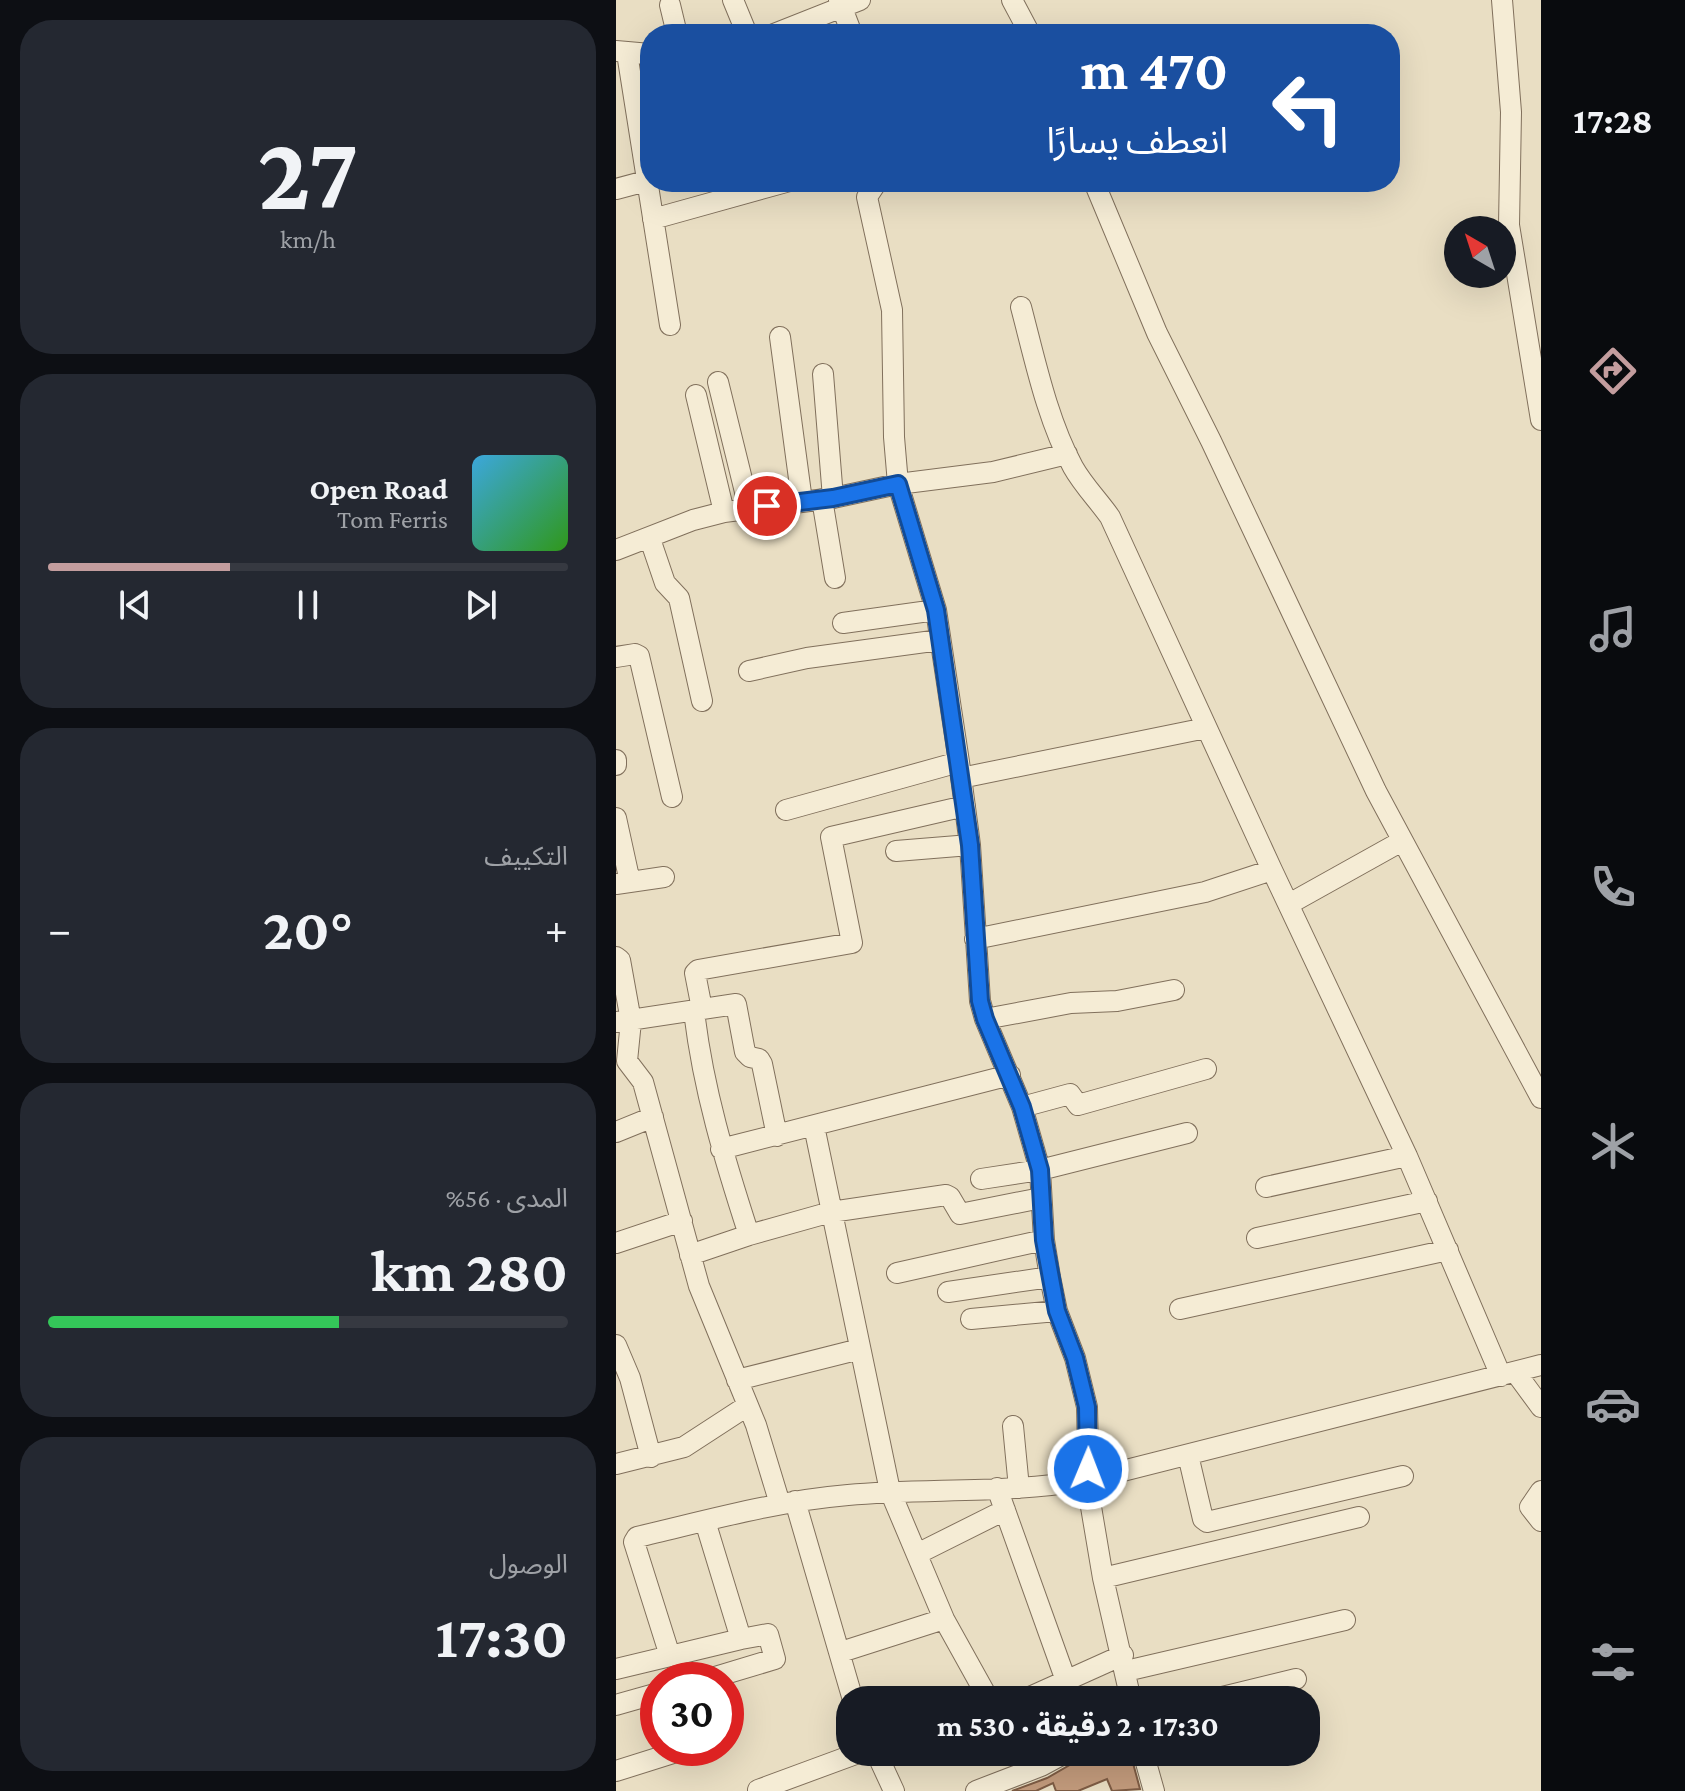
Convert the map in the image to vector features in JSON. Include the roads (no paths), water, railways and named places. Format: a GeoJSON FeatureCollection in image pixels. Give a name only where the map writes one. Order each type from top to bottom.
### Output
{"type":"FeatureCollection","features":[{"type":"Feature","properties":{"kind":"street"},"geometry":{"type":"LineString","coordinates":[[733,0],[743,24]]}},
{"type":"Feature","properties":{"kind":"street"},"geometry":{"type":"LineString","coordinates":[[1012,0],[1025,24]]}},
{"type":"Feature","properties":{"kind":"street"},"geometry":{"type":"LineString","coordinates":[[1502,0],[1511,112],[1509,225],[1541,420]]}},
{"type":"Feature","properties":{"kind":"street"},"geometry":{"type":"LineString","coordinates":[[797,24],[847,2],[850,24]]}},
{"type":"Feature","properties":{"kind":"street"},"geometry":{"type":"LineString","coordinates":[[670,5],[675,24]]}},
{"type":"Feature","properties":{"kind":"street"},"geometry":{"type":"LineString","coordinates":[[621,52],[640,150]]}},
{"type":"Feature","properties":{"kind":"street"},"geometry":{"type":"LineString","coordinates":[[616,189],[640,183]]}},
{"type":"Feature","properties":{"kind":"street"},"geometry":{"type":"LineString","coordinates":[[648,192],[670,325]]}},
{"type":"Feature","properties":{"kind":"street"},"geometry":{"type":"LineString","coordinates":[[653,219],[750,192]]}},
{"type":"Feature","properties":{"kind":"street"},"geometry":{"type":"LineString","coordinates":[[870,192],[867,197],[892,310],[898,484],[936,610],[965,806],[977,983],[985,1019],[1022,1107],[1040,1170],[1044,1240],[1050,1277],[1057,1311],[1075,1358],[1087,1407],[1087,1480],[1103,1578],[1128,1686]]}},
{"type":"Feature","properties":{"kind":"street"},"geometry":{"type":"LineString","coordinates":[[1098,192],[1157,333],[1376,791],[1541,1098]]}},
{"type":"Feature","properties":{"kind":"street"},"geometry":{"type":"LineString","coordinates":[[1021,307],[1052,419],[1067,454],[1081,480],[1110,517],[1508,1374],[1541,1407]]}},
{"type":"Feature","properties":{"kind":"street"},"geometry":{"type":"LineString","coordinates":[[780,337],[835,578]]}},
{"type":"Feature","properties":{"kind":"street"},"geometry":{"type":"LineString","coordinates":[[819,499],[823,374]]}},
{"type":"Feature","properties":{"kind":"street"},"geometry":{"type":"LineString","coordinates":[[718,382],[749,508]]}},
{"type":"Feature","properties":{"kind":"street"},"geometry":{"type":"LineString","coordinates":[[696,395],[724,512]]}},
{"type":"Feature","properties":{"kind":"street"},"geometry":{"type":"LineString","coordinates":[[616,550],[693,520],[724,512],[993,472],[1067,454]]}},
{"type":"Feature","properties":{"kind":"street"},"geometry":{"type":"LineString","coordinates":[[650,539],[665,583],[679,598],[702,701]]}},
{"type":"Feature","properties":{"kind":"street"},"geometry":{"type":"LineString","coordinates":[[843,623],[936,610]]}},
{"type":"Feature","properties":{"kind":"street"},"geometry":{"type":"LineString","coordinates":[[749,671],[807,658],[940,640]]}},
{"type":"Feature","properties":{"kind":"street"},"geometry":{"type":"LineString","coordinates":[[616,657],[639,656],[672,797]]}},
{"type":"Feature","properties":{"kind":"street"},"geometry":{"type":"LineString","coordinates":[[786,810],[960,770],[1206,728]]}},
{"type":"Feature","properties":{"kind":"street"},"geometry":{"type":"LineString","coordinates":[[749,1235],[721,1149],[705,1082],[695,973],[852,943],[831,837],[965,806]]}},
{"type":"Feature","properties":{"kind":"street"},"geometry":{"type":"LineString","coordinates":[[616,818],[623,883],[664,877]]}},
{"type":"Feature","properties":{"kind":"street"},"geometry":{"type":"LineString","coordinates":[[1289,904],[1402,841]]}},
{"type":"Feature","properties":{"kind":"street"},"geometry":{"type":"LineString","coordinates":[[896,851],[970,845]]}},
{"type":"Feature","properties":{"kind":"street"},"geometry":{"type":"LineString","coordinates":[[975,939],[1205,892],[1272,870]]}},
{"type":"Feature","properties":{"kind":"street"},"geometry":{"type":"LineString","coordinates":[[616,957],[620,960],[627,1061],[643,1082],[690,1255],[708,1308],[788,1503],[841,1652],[850,1686]]}},
{"type":"Feature","properties":{"kind":"street"},"geometry":{"type":"LineString","coordinates":[[985,1019],[1071,1003],[1117,1001],[1174,990]]}},
{"type":"Feature","properties":{"kind":"street"},"geometry":{"type":"LineString","coordinates":[[624,1022],[734,1003],[737,1005],[745,1052],[762,1064],[777,1136]]}},
{"type":"Feature","properties":{"kind":"street"},"geometry":{"type":"LineString","coordinates":[[1022,1107],[1070,1094],[1078,1105],[1206,1069]]}},
{"type":"Feature","properties":{"kind":"street"},"geometry":{"type":"LineString","coordinates":[[721,1149],[1010,1075]]}},
{"type":"Feature","properties":{"kind":"street"},"geometry":{"type":"LineString","coordinates":[[616,1132],[653,1117]]}},
{"type":"Feature","properties":{"kind":"street"},"geometry":{"type":"LineString","coordinates":[[814,1126],[890,1491],[944,1619],[981,1686]]}},
{"type":"Feature","properties":{"kind":"street"},"geometry":{"type":"LineString","coordinates":[[981,1179],[1040,1170],[1187,1133]]}},
{"type":"Feature","properties":{"kind":"street"},"geometry":{"type":"LineString","coordinates":[[1266,1187],[1407,1156]]}},
{"type":"Feature","properties":{"kind":"street"},"geometry":{"type":"LineString","coordinates":[[690,1255],[831,1212],[949,1195],[960,1214],[1041,1198]]}},
{"type":"Feature","properties":{"kind":"street"},"geometry":{"type":"LineString","coordinates":[[1257,1238],[1427,1201]]}},
{"type":"Feature","properties":{"kind":"street"},"geometry":{"type":"LineString","coordinates":[[616,1243],[682,1221]]}},
{"type":"Feature","properties":{"kind":"street"},"geometry":{"type":"LineString","coordinates":[[897,1273],[1044,1240]]}},
{"type":"Feature","properties":{"kind":"street"},"geometry":{"type":"LineString","coordinates":[[1180,1309],[1448,1250]]}},
{"type":"Feature","properties":{"kind":"street"},"geometry":{"type":"LineString","coordinates":[[948,1292],[1050,1277]]}},
{"type":"Feature","properties":{"kind":"street"},"geometry":{"type":"LineString","coordinates":[[971,1319],[1057,1311]]}},
{"type":"Feature","properties":{"kind":"street"},"geometry":{"type":"LineString","coordinates":[[616,1345],[630,1378],[651,1457]]}},
{"type":"Feature","properties":{"kind":"street"},"geometry":{"type":"LineString","coordinates":[[737,1380],[860,1349]]}},
{"type":"Feature","properties":{"kind":"street"},"geometry":{"type":"LineString","coordinates":[[670,1656],[634,1540],[637,1537],[788,1503],[890,1491],[1019,1488],[1087,1480],[1541,1365]]}},
{"type":"Feature","properties":{"kind":"street"},"geometry":{"type":"LineString","coordinates":[[616,1464],[670,1452],[695,1441],[747,1406]]}},
{"type":"Feature","properties":{"kind":"street"},"geometry":{"type":"LineString","coordinates":[[1013,1426],[1019,1488]]}},
{"type":"Feature","properties":{"kind":"street"},"geometry":{"type":"LineString","coordinates":[[1188,1455],[1203,1519],[1207,1522],[1403,1476]]}},
{"type":"Feature","properties":{"kind":"street"},"geometry":{"type":"LineString","coordinates":[[997,1488],[1065,1678]]}},
{"type":"Feature","properties":{"kind":"street"},"geometry":{"type":"LineString","coordinates":[[1541,1491],[1530,1507],[1541,1521]]}},
{"type":"Feature","properties":{"kind":"street"},"geometry":{"type":"LineString","coordinates":[[917,1554],[1005,1510]]}},
{"type":"Feature","properties":{"kind":"street"},"geometry":{"type":"LineString","coordinates":[[1103,1578],[1359,1517]]}},
{"type":"Feature","properties":{"kind":"street"},"geometry":{"type":"LineString","coordinates":[[705,1521],[741,1639]]}},
{"type":"Feature","properties":{"kind":"street"},"geometry":{"type":"LineString","coordinates":[[841,1652],[944,1619]]}},
{"type":"Feature","properties":{"kind":"street"},"geometry":{"type":"LineString","coordinates":[[1050,1686],[1065,1678],[1124,1663],[1345,1620]]}},
{"type":"Feature","properties":{"kind":"street"},"geometry":{"type":"LineString","coordinates":[[616,1669],[768,1634],[776,1657],[744,1669]]}},
{"type":"Feature","properties":{"kind":"street"},"geometry":{"type":"LineString","coordinates":[[1267,1686],[1296,1679]]}},
{"type":"Feature","properties":{"kind":"street"},"geometry":{"type":"LineString","coordinates":[[616,1705],[640,1698]]}},
{"type":"Feature","properties":{"kind":"street"},"geometry":{"type":"LineString","coordinates":[[756,1791],[836,1761]]}},
{"type":"Feature","properties":{"kind":"street"},"geometry":{"type":"LineString","coordinates":[[616,1771],[640,1763]]}},
{"type":"Feature","properties":{"kind":"street"},"geometry":{"type":"LineString","coordinates":[[882,1766],[894,1791]]}},
{"type":"Feature","properties":{"kind":"street"},"geometry":{"type":"LineString","coordinates":[[976,1791],[1041,1766]]}},
{"type":"Feature","properties":{"kind":"street"},"geometry":{"type":"LineString","coordinates":[[1147,1766],[1154,1791]]}}]}
